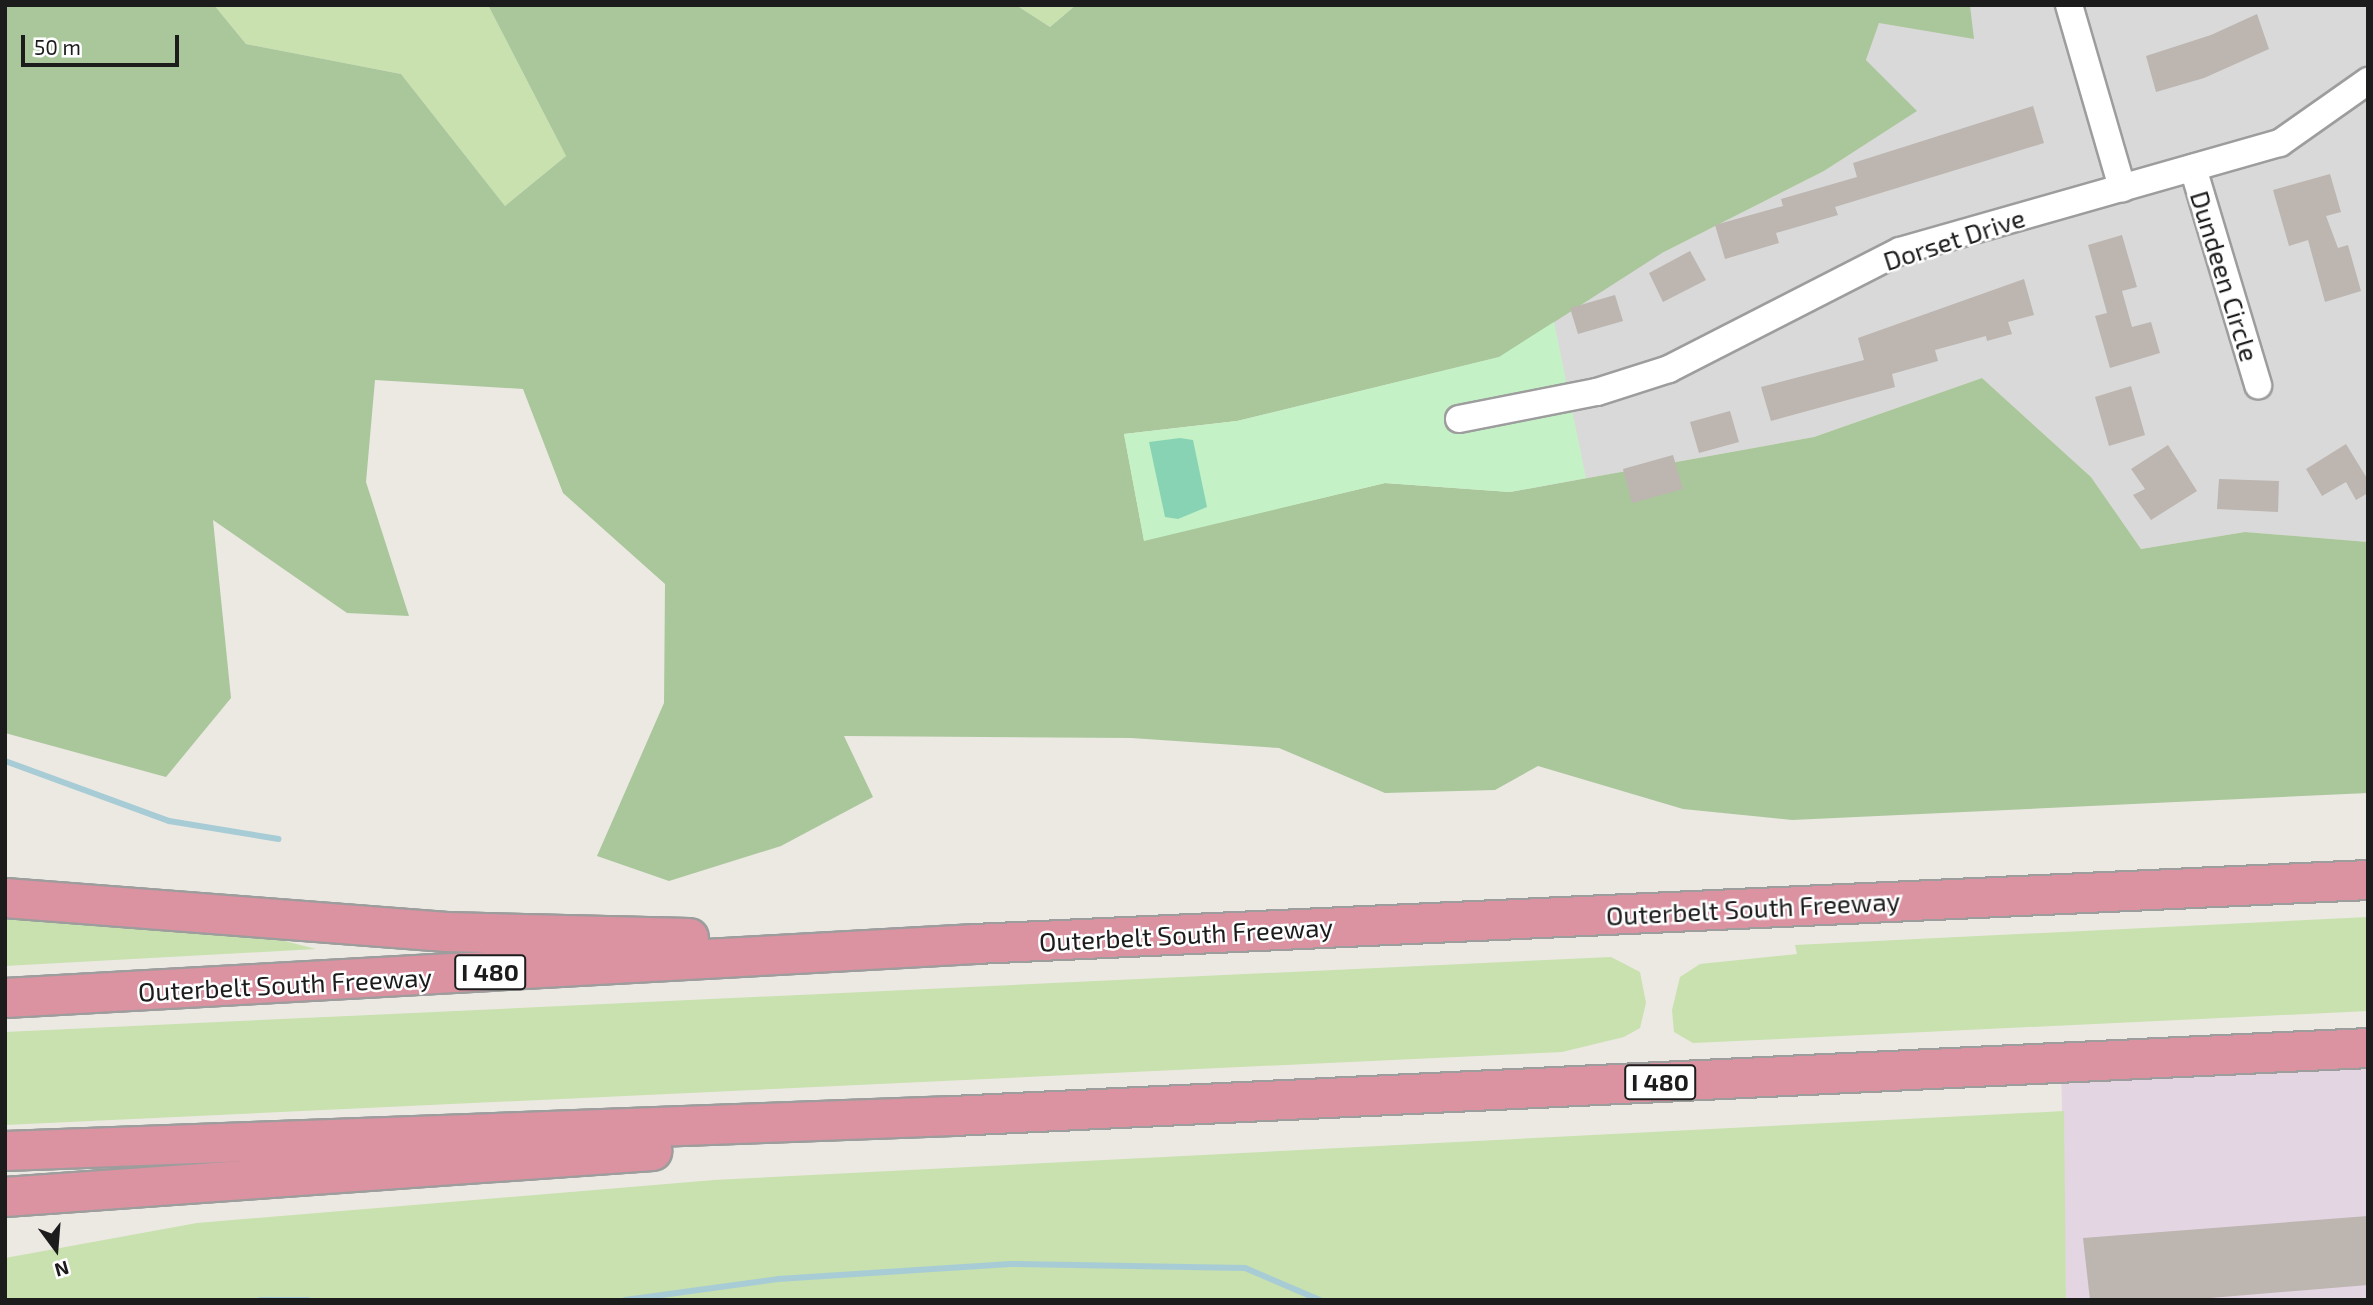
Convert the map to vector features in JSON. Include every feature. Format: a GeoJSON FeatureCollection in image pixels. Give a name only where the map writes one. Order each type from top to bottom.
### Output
{"type":"FeatureCollection","features":[{"type":"Feature","properties":{"kind":"highway","name":"Outerbelt South Freeway"},"geometry":{"type":"LineString","coordinates":[[5,998],[975,944],[2368,880]]}},
{"type":"Feature","properties":{"kind":"highway"},"geometry":{"type":"LineString","coordinates":[[5,885],[216,916]]}},
{"type":"Feature","properties":{"kind":"highway"},"geometry":{"type":"LineString","coordinates":[[5,898],[447,932],[975,944]]}},
{"type":"Feature","properties":{"kind":"highway","name":"I 480"},"geometry":{"type":"LineString","coordinates":[[5,1151],[953,1116],[2368,1048]]}},
{"type":"Feature","properties":{"kind":"highway"},"geometry":{"type":"LineString","coordinates":[[5,1197],[723,1146],[953,1116]]}},
{"type":"Feature","properties":{"kind":"street"},"geometry":{"type":"LineString","coordinates":[[2069,5],[2122,188]]}},
{"type":"Feature","properties":{"kind":"street","name":"Dorset Drive"},"geometry":{"type":"LineString","coordinates":[[1459,419],[1597,392],[1668,369],[1900,251],[2280,143],[2368,81]]}},
{"type":"Feature","properties":{"kind":"street","name":"Dundeen Circle"},"geometry":{"type":"LineString","coordinates":[[2193,168],[2258,385]]}},
{"type":"Feature","properties":{"kind":"shaded area"},"geometry":{"type":"Polygon","coordinates":[[[1970,5],[2368,5],[2368,542],[2245,532],[2141,549],[2091,477],[1982,378],[1814,437],[1510,492],[1237,421],[1662,253],[1824,171],[1916,111],[1866,60],[1879,22],[1973,38],[1970,5]]]}},
{"type":"Feature","properties":{"kind":"shaded area"},"geometry":{"type":"Polygon","coordinates":[[[2368,1048],[2368,1300],[2066,1300],[2061,1063],[2368,1048]]]}},
{"type":"Feature","properties":{"kind":"green space"},"geometry":{"type":"Polygon","coordinates":[[[5,5],[214,5],[246,44],[401,74],[505,206],[566,156],[488,5],[1016,5],[1050,27],[1076,5],[1970,5],[1974,39],[1879,23],[1866,60],[1917,111],[1824,171],[1662,253],[1500,357],[1237,421],[1124,434],[1144,540],[1385,483],[1510,492],[1814,437],[1982,378],[2091,477],[2141,549],[2245,532],[2368,542],[2368,793],[1792,820],[1683,809],[1538,766],[1495,790],[1385,793],[1279,748],[1131,738],[844,736],[873,797],[781,846],[669,881],[597,856],[664,703],[665,584],[563,493],[523,389],[375,380],[366,482],[409,616],[347,613],[213,520],[231,698],[166,777],[5,733],[5,5]]]}},
{"type":"Feature","properties":{"kind":"green space"},"geometry":{"type":"Polygon","coordinates":[[[214,5],[488,5],[566,156],[505,206],[401,74],[246,44],[214,5]]]}},
{"type":"Feature","properties":{"kind":"green space"},"geometry":{"type":"Polygon","coordinates":[[[1016,5],[1076,5],[1050,27],[1016,5]]]}},
{"type":"Feature","properties":{"kind":"green space"},"geometry":{"type":"Polygon","coordinates":[[[1554,322],[1586,478],[1510,492],[1385,483],[1144,541],[1124,434],[1237,421],[1499,357],[1554,322]]]}},
{"type":"Feature","properties":{"kind":"green space"},"geometry":{"type":"Polygon","coordinates":[[[1180,438],[1193,440],[1207,507],[1178,519],[1165,517],[1149,442],[1180,438]]]}},
{"type":"Feature","properties":{"kind":"green space"},"geometry":{"type":"Polygon","coordinates":[[[5,914],[269,937],[316,949],[5,966],[5,914]]]}},
{"type":"Feature","properties":{"kind":"green space"},"geometry":{"type":"Polygon","coordinates":[[[2368,917],[2368,1011],[1693,1043],[1674,1032],[1672,1010],[1680,977],[1700,964],[1797,954],[1795,945],[2368,917]]]}},
{"type":"Feature","properties":{"kind":"green space"},"geometry":{"type":"Polygon","coordinates":[[[1611,957],[1640,972],[1646,1003],[1640,1028],[1624,1037],[1562,1052],[5,1125],[5,1032],[1611,957]]]}},
{"type":"Feature","properties":{"kind":"green space"},"geometry":{"type":"Polygon","coordinates":[[[2064,1111],[2066,1300],[5,1300],[5,1258],[197,1223],[714,1180],[2064,1111]]]}},
{"type":"Feature","properties":{"kind":"building"},"geometry":{"type":"Polygon","coordinates":[[[2257,14],[2269,49],[2204,78],[2156,92],[2146,56],[2211,35],[2257,14]]]}},
{"type":"Feature","properties":{"kind":"building"},"geometry":{"type":"Polygon","coordinates":[[[2033,106],[2044,143],[1835,207],[1838,215],[1776,233],[1779,243],[1725,259],[1715,225],[1783,206],[1781,199],[1857,177],[1853,163],[2033,106]]]}},
{"type":"Feature","properties":{"kind":"building"},"geometry":{"type":"Polygon","coordinates":[[[2330,174],[2341,212],[2326,216],[2338,248],[2348,245],[2361,291],[2325,302],[2308,240],[2289,246],[2273,190],[2330,174]]]}},
{"type":"Feature","properties":{"kind":"building"},"geometry":{"type":"Polygon","coordinates":[[[2122,235],[2137,287],[2122,291],[2132,327],[2151,322],[2160,353],[2110,368],[2095,316],[2107,313],[2088,245],[2122,235]]]}},
{"type":"Feature","properties":{"kind":"building"},"geometry":{"type":"Polygon","coordinates":[[[1690,251],[1706,280],[1663,302],[1649,273],[1690,251]]]}},
{"type":"Feature","properties":{"kind":"building"},"geometry":{"type":"Polygon","coordinates":[[[2024,279],[2034,315],[2008,322],[2012,334],[1987,341],[1986,336],[1935,350],[1938,361],[1892,374],[1895,387],[1771,421],[1761,387],[1864,360],[1858,338],[2024,279]]]}},
{"type":"Feature","properties":{"kind":"building"},"geometry":{"type":"Polygon","coordinates":[[[1615,295],[1623,321],[1578,334],[1570,308],[1615,295]]]}},
{"type":"Feature","properties":{"kind":"building"},"geometry":{"type":"Polygon","coordinates":[[[2131,386],[2145,435],[2109,446],[2095,397],[2131,386]]]}},
{"type":"Feature","properties":{"kind":"building"},"geometry":{"type":"Polygon","coordinates":[[[1730,411],[1739,442],[1699,453],[1690,422],[1730,411]]]}},
{"type":"Feature","properties":{"kind":"building"},"geometry":{"type":"Polygon","coordinates":[[[2346,444],[2368,480],[2368,493],[2356,500],[2346,482],[2322,496],[2306,469],[2346,444]]]}},
{"type":"Feature","properties":{"kind":"building"},"geometry":{"type":"Polygon","coordinates":[[[2168,445],[2197,491],[2151,520],[2133,495],[2145,489],[2131,469],[2168,445]]]}},
{"type":"Feature","properties":{"kind":"building"},"geometry":{"type":"Polygon","coordinates":[[[1673,455],[1683,489],[1632,503],[1623,469],[1673,455]]]}},
{"type":"Feature","properties":{"kind":"building"},"geometry":{"type":"Polygon","coordinates":[[[2219,479],[2279,481],[2278,512],[2217,509],[2219,479]]]}},
{"type":"Feature","properties":{"kind":"building"},"geometry":{"type":"Polygon","coordinates":[[[2368,1216],[2368,1285],[2186,1300],[2090,1300],[2083,1238],[2368,1216]]]}},
{"type":"Feature","properties":{"kind":"waterway"},"geometry":{"type":"LineString","coordinates":[[5,761],[169,821],[279,839]]}},
{"type":"Feature","properties":{"kind":"waterway"},"geometry":{"type":"LineString","coordinates":[[625,1300],[778,1279],[1011,1264],[1245,1268],[1320,1300]]}},
{"type":"Feature","properties":{"kind":"waterway"},"geometry":{"type":"LineString","coordinates":[[260,1300],[308,1300]]}}]}
